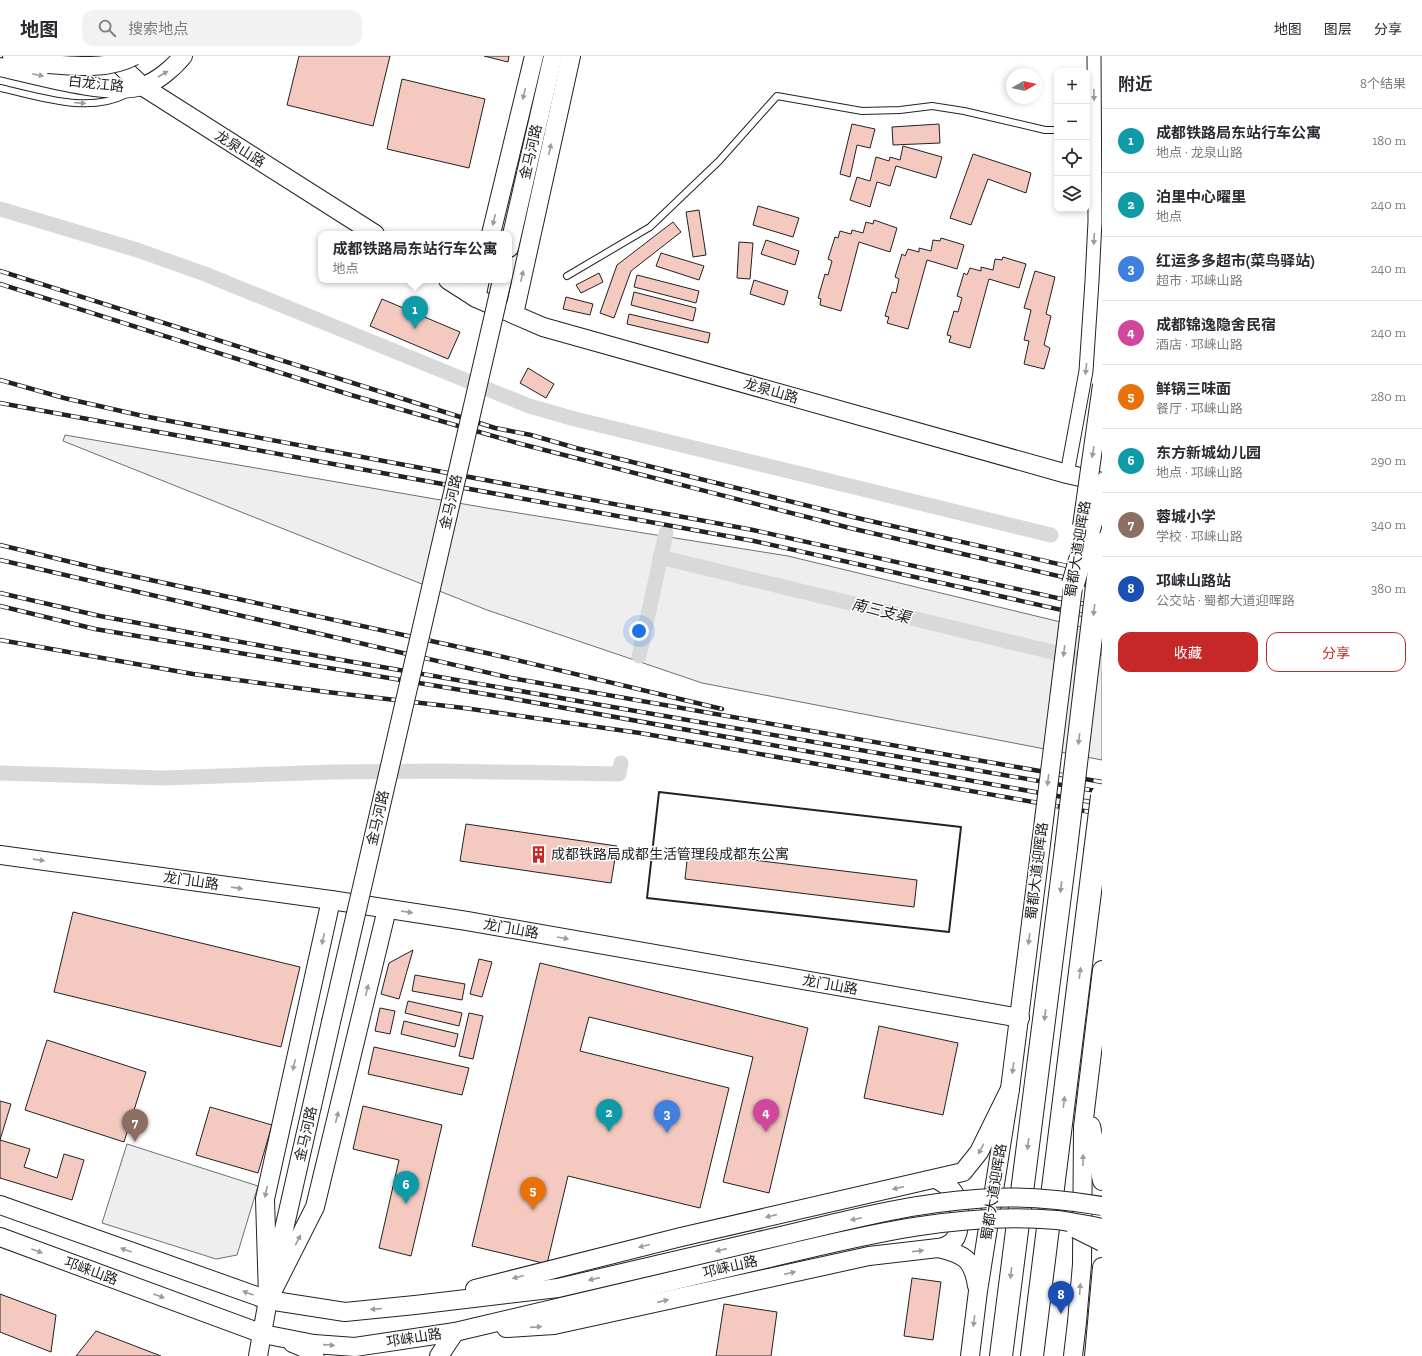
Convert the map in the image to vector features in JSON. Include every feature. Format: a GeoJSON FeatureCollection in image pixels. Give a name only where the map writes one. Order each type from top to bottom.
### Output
{"type":"FeatureCollection","features":[{"type":"Feature","properties":{"kind":"highway"},"geometry":{"type":"LineString","coordinates":[[1073,584],[1102,485]]}},
{"type":"Feature","properties":{"kind":"highway","name":"蜀都大道迎晖路"},"geometry":{"type":"LineString","coordinates":[[1001,1354],[1066,848],[1102,544]]}},
{"type":"Feature","properties":{"kind":"highway"},"geometry":{"type":"LineString","coordinates":[[1034,1349],[1102,796]]}},
{"type":"Feature","properties":{"kind":"street"},"geometry":{"type":"LineString","coordinates":[[12,56],[48,64],[90,66],[109,64],[134,56]]}},
{"type":"Feature","properties":{"kind":"street"},"geometry":{"type":"LineString","coordinates":[[48,64],[82,62],[105,56]]}},
{"type":"Feature","properties":{"kind":"street","name":"龙泉山路"},"geometry":{"type":"LineString","coordinates":[[111,56],[142,86],[370,231]]}},
{"type":"Feature","properties":{"kind":"street","name":"白龙江路"},"geometry":{"type":"LineString","coordinates":[[0,67],[73,83],[114,88],[142,86],[173,69],[183,56]]}},
{"type":"Feature","properties":{"kind":"street"},"geometry":{"type":"LineString","coordinates":[[492,231],[534,56]]}},
{"type":"Feature","properties":{"kind":"street","name":"金马河路"},"geometry":{"type":"LineString","coordinates":[[512,235],[553,56]]}},
{"type":"Feature","properties":{"kind":"street"},"geometry":{"type":"LineString","coordinates":[[514,314],[571,56]]}},
{"type":"Feature","properties":{"kind":"street"},"geometry":{"type":"LineString","coordinates":[[1067,474],[1086,371],[1095,221],[1091,130],[1094,56]]}},
{"type":"Feature","properties":{"kind":"street","name":"龙泉山路"},"geometry":{"type":"LineString","coordinates":[[453,283],[476,298],[551,329],[1067,474],[1102,482]]}},
{"type":"Feature","properties":{"kind":"street"},"geometry":{"type":"LineString","coordinates":[[476,298],[479,283]]}},
{"type":"Feature","properties":{"kind":"street","name":"金马河路"},"geometry":{"type":"LineString","coordinates":[[258,1356],[268,1300],[331,1022],[501,283]]}},
{"type":"Feature","properties":{"kind":"street","name":"蜀都大道迎晖路"},"geometry":{"type":"LineString","coordinates":[[970,1356],[978,1291],[1020,1018],[1040,844],[1073,584],[1102,385]]}},
{"type":"Feature","properties":{"kind":"street","name":"龙门山路"},"geometry":{"type":"LineString","coordinates":[[0,855],[331,900],[467,921],[1020,1018]]}},
{"type":"Feature","properties":{"kind":"street"},"geometry":{"type":"LineString","coordinates":[[268,1300],[264,1198],[331,900]]}},
{"type":"Feature","properties":{"kind":"street"},"geometry":{"type":"LineString","coordinates":[[268,1300],[315,1207],[387,909]]}},
{"type":"Feature","properties":{"kind":"street"},"geometry":{"type":"LineString","coordinates":[[1073,1356],[1082,1264],[1083,1127],[1102,970]]}},
{"type":"Feature","properties":{"kind":"street"},"geometry":{"type":"LineString","coordinates":[[1094,1034],[1088,1113],[1102,1181]]}},
{"type":"Feature","properties":{"kind":"street"},"geometry":{"type":"LineString","coordinates":[[415,1305],[681,1236],[963,1172],[972,1164],[979,1152],[1010,1089]]}},
{"type":"Feature","properties":{"kind":"street"},"geometry":{"type":"LineString","coordinates":[[1088,1113],[1102,1136]]}},
{"type":"Feature","properties":{"kind":"street"},"geometry":{"type":"LineString","coordinates":[[438,1356],[455,1332],[554,1326],[870,1256],[938,1248],[948,1245],[955,1240],[959,1222],[959,1205],[955,1194],[949,1187],[936,1179]]}},
{"type":"Feature","properties":{"kind":"street","name":"邛崃山路"},"geometry":{"type":"LineString","coordinates":[[0,1205],[268,1300],[345,1312],[558,1288],[908,1208],[969,1199],[1060,1199],[1102,1206]]}},
{"type":"Feature","properties":{"kind":"street"},"geometry":{"type":"LineString","coordinates":[[1057,1220],[1102,1242]]}},
{"type":"Feature","properties":{"kind":"street","name":"邛崃山路"},"geometry":{"type":"LineString","coordinates":[[0,1237],[263,1334],[314,1344],[355,1347],[455,1332],[866,1235],[932,1223],[1057,1220],[1102,1228]]}},
{"type":"Feature","properties":{"kind":"street"},"geometry":{"type":"LineString","coordinates":[[938,1248],[956,1252],[966,1260],[975,1270],[978,1291]]}},
{"type":"Feature","properties":{"kind":"street"},"geometry":{"type":"LineString","coordinates":[[1094,1356],[1102,1281],[1102,1267]]}},
{"type":"Feature","properties":{"kind":"street"},"geometry":{"type":"LineString","coordinates":[[263,1334],[317,1356]]}},
{"type":"Feature","properties":{"kind":"lane"},"geometry":{"type":"LineString","coordinates":[[0,88],[57,101],[88,104],[115,100],[142,86]]}},
{"type":"Feature","properties":{"kind":"lane"},"geometry":{"type":"LineString","coordinates":[[567,276],[650,227],[719,161],[777,96],[862,111],[900,110],[932,106],[964,111],[1046,130],[1054,130]]}},
{"type":"Feature","properties":{"kind":"shaded area"},"geometry":{"type":"Polygon","coordinates":[[[65,435],[487,508],[788,556],[1102,632],[1102,760],[702,683],[487,610],[63,441],[65,435]]]}},
{"type":"Feature","properties":{"kind":"shaded area"},"geometry":{"type":"Polygon","coordinates":[[[127,1144],[258,1186],[237,1255],[216,1259],[102,1223],[127,1144]]]}},
{"type":"Feature","properties":{"kind":"building"},"geometry":{"type":"Polygon","coordinates":[[[299,56],[390,56],[373,126],[287,105],[299,56]]]}},
{"type":"Feature","properties":{"kind":"building"},"geometry":{"type":"Polygon","coordinates":[[[484,56],[509,56],[508,62],[484,56]]]}},
{"type":"Feature","properties":{"kind":"building"},"geometry":{"type":"Polygon","coordinates":[[[402,79],[485,99],[469,168],[387,149],[402,79]]]}},
{"type":"Feature","properties":{"kind":"building"},"geometry":{"type":"Polygon","coordinates":[[[852,124],[875,129],[870,148],[857,145],[850,177],[840,174],[852,124]]]}},
{"type":"Feature","properties":{"kind":"building"},"geometry":{"type":"Polygon","coordinates":[[[939,124],[940,143],[893,145],[892,127],[939,124]]]}},
{"type":"Feature","properties":{"kind":"building"},"geometry":{"type":"Polygon","coordinates":[[[903,146],[942,157],[936,178],[896,166],[890,186],[877,182],[870,207],[850,200],[857,177],[870,181],[876,157],[889,161],[890,157],[900,160],[903,146]]]}},
{"type":"Feature","properties":{"kind":"building"},"geometry":{"type":"Polygon","coordinates":[[[973,154],[1031,173],[1026,193],[988,179],[971,225],[950,218],[973,154]]]}},
{"type":"Feature","properties":{"kind":"building"},"geometry":{"type":"Polygon","coordinates":[[[758,206],[799,218],[793,237],[753,225],[758,206]]]}},
{"type":"Feature","properties":{"kind":"building"},"geometry":{"type":"Polygon","coordinates":[[[699,210],[706,255],[693,257],[686,212],[699,210]]]}},
{"type":"Feature","properties":{"kind":"building"},"geometry":{"type":"Polygon","coordinates":[[[874,220],[897,228],[890,252],[859,242],[841,311],[820,305],[821,299],[818,298],[825,274],[828,275],[832,261],[828,259],[835,237],[838,238],[840,231],[851,234],[852,230],[863,233],[866,222],[873,224],[874,220]]]}},
{"type":"Feature","properties":{"kind":"building"},"geometry":{"type":"Polygon","coordinates":[[[673,222],[681,232],[631,271],[614,318],[600,313],[617,265],[673,222]]]}},
{"type":"Feature","properties":{"kind":"building"},"geometry":{"type":"Polygon","coordinates":[[[941,238],[964,245],[957,269],[927,260],[908,329],[887,323],[889,317],[885,316],[892,292],[896,293],[899,279],[895,277],[902,254],[905,256],[908,249],[919,252],[919,248],[931,251],[933,240],[940,241],[941,238]]]}},
{"type":"Feature","properties":{"kind":"building"},"geometry":{"type":"Polygon","coordinates":[[[766,240],[799,251],[795,265],[761,254],[766,240]]]}},
{"type":"Feature","properties":{"kind":"building"},"geometry":{"type":"Polygon","coordinates":[[[739,242],[753,243],[750,279],[737,278],[739,242]]]}},
{"type":"Feature","properties":{"kind":"building"},"geometry":{"type":"Polygon","coordinates":[[[661,253],[704,266],[699,280],[656,266],[661,253]]]}},
{"type":"Feature","properties":{"kind":"building"},"geometry":{"type":"Polygon","coordinates":[[[1003,257],[1026,264],[1019,288],[989,279],[970,348],[949,342],[951,336],[947,335],[954,311],[958,312],[962,298],[957,296],[964,273],[967,275],[970,268],[981,271],[981,267],[993,270],[995,259],[1002,260],[1003,257]]]}},
{"type":"Feature","properties":{"kind":"building"},"geometry":{"type":"Polygon","coordinates":[[[1035,271],[1055,277],[1046,314],[1051,316],[1044,345],[1050,348],[1044,369],[1024,364],[1029,341],[1024,340],[1031,310],[1024,308],[1035,271]]]}},
{"type":"Feature","properties":{"kind":"building"},"geometry":{"type":"Polygon","coordinates":[[[599,273],[603,282],[581,293],[576,285],[599,273]]]}},
{"type":"Feature","properties":{"kind":"building"},"geometry":{"type":"Polygon","coordinates":[[[637,275],[699,291],[696,303],[634,287],[637,275]]]}},
{"type":"Feature","properties":{"kind":"building"},"geometry":{"type":"Polygon","coordinates":[[[754,280],[788,291],[784,305],[750,294],[754,280]]]}},
{"type":"Feature","properties":{"kind":"building"},"geometry":{"type":"Polygon","coordinates":[[[634,292],[696,308],[693,321],[631,305],[634,292]]]}},
{"type":"Feature","properties":{"kind":"building"},"geometry":{"type":"Polygon","coordinates":[[[566,297],[593,304],[590,315],[563,309],[566,297]]]}},
{"type":"Feature","properties":{"kind":"building"},"geometry":{"type":"Polygon","coordinates":[[[382,299],[460,332],[448,359],[370,326],[382,299]]]}},
{"type":"Feature","properties":{"kind":"building"},"geometry":{"type":"Polygon","coordinates":[[[629,314],[710,333],[708,343],[627,324],[629,314]]]}},
{"type":"Feature","properties":{"kind":"building"},"geometry":{"type":"Polygon","coordinates":[[[528,368],[554,384],[546,398],[520,383],[528,368]]]}},
{"type":"Feature","properties":{"kind":"building","name":"成都铁路局成都生活管理段成都东公寓"},"geometry":{"type":"Polygon","coordinates":[[[466,824],[617,846],[611,883],[460,861],[466,824]]]}},
{"type":"Feature","properties":{"kind":"building"},"geometry":{"type":"Polygon","coordinates":[[[688,852],[917,880],[914,907],[685,879],[688,852]]]}},
{"type":"Feature","properties":{"kind":"building"},"geometry":{"type":"Polygon","coordinates":[[[73,912],[300,967],[281,1047],[54,992],[73,912]]]}},
{"type":"Feature","properties":{"kind":"building"},"geometry":{"type":"Polygon","coordinates":[[[413,950],[399,999],[381,994],[389,963],[413,950]]]}},
{"type":"Feature","properties":{"kind":"building"},"geometry":{"type":"Polygon","coordinates":[[[479,959],[492,962],[482,997],[470,994],[479,959]]]}},
{"type":"Feature","properties":{"kind":"building"},"geometry":{"type":"Polygon","coordinates":[[[540,963],[808,1028],[769,1193],[723,1182],[753,1057],[589,1017],[580,1051],[729,1088],[700,1208],[568,1176],[547,1264],[472,1246],[540,963]]]}},
{"type":"Feature","properties":{"kind":"building"},"geometry":{"type":"Polygon","coordinates":[[[415,975],[465,984],[462,1000],[412,991],[415,975]]]}},
{"type":"Feature","properties":{"kind":"building"},"geometry":{"type":"Polygon","coordinates":[[[408,1001],[462,1013],[459,1026],[405,1013],[408,1001]]]}},
{"type":"Feature","properties":{"kind":"building"},"geometry":{"type":"Polygon","coordinates":[[[380,1008],[395,1011],[390,1034],[375,1031],[380,1008]]]}},
{"type":"Feature","properties":{"kind":"building"},"geometry":{"type":"Polygon","coordinates":[[[469,1013],[483,1016],[473,1059],[459,1056],[469,1013]]]}},
{"type":"Feature","properties":{"kind":"building"},"geometry":{"type":"Polygon","coordinates":[[[404,1021],[458,1034],[455,1047],[401,1034],[404,1021]]]}},
{"type":"Feature","properties":{"kind":"building"},"geometry":{"type":"Polygon","coordinates":[[[879,1026],[958,1043],[943,1115],[864,1098],[879,1026]]]}},
{"type":"Feature","properties":{"kind":"building"},"geometry":{"type":"Polygon","coordinates":[[[47,1040],[146,1072],[124,1142],[25,1110],[47,1040]]]}},
{"type":"Feature","properties":{"kind":"building"},"geometry":{"type":"Polygon","coordinates":[[[374,1047],[469,1068],[462,1095],[368,1074],[374,1047]]]}},
{"type":"Feature","properties":{"kind":"building"},"geometry":{"type":"Polygon","coordinates":[[[0,1101],[11,1104],[0,1140],[0,1101]]]}},
{"type":"Feature","properties":{"kind":"building"},"geometry":{"type":"Polygon","coordinates":[[[363,1106],[442,1125],[411,1256],[379,1248],[399,1160],[353,1149],[363,1106]]]}},
{"type":"Feature","properties":{"kind":"building"},"geometry":{"type":"Polygon","coordinates":[[[210,1107],[272,1125],[258,1173],[196,1155],[210,1107]]]}},
{"type":"Feature","properties":{"kind":"building"},"geometry":{"type":"Polygon","coordinates":[[[0,1140],[30,1149],[24,1167],[57,1178],[64,1154],[84,1160],[72,1200],[0,1178],[0,1140]]]}},
{"type":"Feature","properties":{"kind":"building"},"geometry":{"type":"Polygon","coordinates":[[[912,1278],[941,1282],[933,1340],[904,1336],[912,1278]]]}},
{"type":"Feature","properties":{"kind":"building"},"geometry":{"type":"Polygon","coordinates":[[[0,1294],[56,1315],[51,1352],[0,1332],[0,1294]]]}},
{"type":"Feature","properties":{"kind":"building"},"geometry":{"type":"Polygon","coordinates":[[[724,1304],[777,1312],[771,1356],[716,1356],[724,1304]]]}},
{"type":"Feature","properties":{"kind":"building"},"geometry":{"type":"Polygon","coordinates":[[[96,1331],[161,1356],[76,1356],[96,1331]]]}},
{"type":"Feature","properties":{"kind":"waterway"},"geometry":{"type":"LineString","coordinates":[[0,209],[137,250],[205,274],[529,406],[575,419],[1051,535]]}},
{"type":"Feature","properties":{"kind":"waterway"},"geometry":{"type":"LineString","coordinates":[[639,656],[666,533]]}},
{"type":"Feature","properties":{"kind":"waterway","name":"南三支渠"},"geometry":{"type":"LineString","coordinates":[[660,557],[1102,664]]}},
{"type":"Feature","properties":{"kind":"waterway"},"geometry":{"type":"LineString","coordinates":[[0,773],[163,778],[333,772],[444,771],[619,774],[621,763]]}},
{"type":"Feature","properties":{"kind":"railway"},"geometry":{"type":"LineString","coordinates":[[0,271],[495,428],[531,435],[576,448],[853,517],[1102,574]]}},
{"type":"Feature","properties":{"kind":"railway"},"geometry":{"type":"LineString","coordinates":[[0,284],[351,395],[521,444],[850,528],[1102,586]]}},
{"type":"Feature","properties":{"kind":"railway"},"geometry":{"type":"LineString","coordinates":[[0,380],[64,398],[143,416],[753,530],[1102,608]]}},
{"type":"Feature","properties":{"kind":"railway"},"geometry":{"type":"LineString","coordinates":[[0,403],[754,541],[1102,619]]}},
{"type":"Feature","properties":{"kind":"railway"},"geometry":{"type":"LineString","coordinates":[[0,545],[100,569],[491,654],[722,709]]}},
{"type":"Feature","properties":{"kind":"railway"},"geometry":{"type":"LineString","coordinates":[[0,560],[511,678],[1102,782]]}},
{"type":"Feature","properties":{"kind":"railway"},"geometry":{"type":"LineString","coordinates":[[0,593],[100,616],[290,651],[1102,792]]}},
{"type":"Feature","properties":{"kind":"railway"},"geometry":{"type":"LineString","coordinates":[[0,606],[95,629],[503,697],[1102,804]]}},
{"type":"Feature","properties":{"kind":"railway"},"geometry":{"type":"LineString","coordinates":[[0,640],[193,674],[464,708],[640,733],[1102,814]]}},
{"type":"Feature","properties":{"kind":"wall"},"geometry":{"type":"LineString","coordinates":[[659,792],[961,827],[949,932],[647,898],[659,792]]}},
{"type":"Feature","properties":{"kind":"place","name":"成都铁路局东站行车公寓"},"geometry":{"type":"Point","coordinates":[415,329]}},
{"type":"Feature","properties":{"kind":"place","name":"成都铁路局成都生活管理段成都东公寓"},"geometry":{"type":"Point","coordinates":[538,854]}},
{"type":"Feature","properties":{"kind":"place","name":"泊里中心曜里"},"geometry":{"type":"Point","coordinates":[609,1132]}},
{"type":"Feature","properties":{"kind":"place","name":"成都锦逸隐舍民宿"},"geometry":{"type":"Point","coordinates":[766,1132]}},
{"type":"Feature","properties":{"kind":"place","name":"红运多多超市(菜鸟驿站)"},"geometry":{"type":"Point","coordinates":[667,1133]}},
{"type":"Feature","properties":{"kind":"place","name":"蓉城小学"},"geometry":{"type":"Point","coordinates":[135,1142]}},
{"type":"Feature","properties":{"kind":"place","name":"东方新城幼儿园"},"geometry":{"type":"Point","coordinates":[406,1204]}},
{"type":"Feature","properties":{"kind":"place","name":"鲜锅三味面"},"geometry":{"type":"Point","coordinates":[533,1210]}},
{"type":"Feature","properties":{"kind":"place","name":"邛崃山路站"},"geometry":{"type":"Point","coordinates":[1061,1314]}}]}
